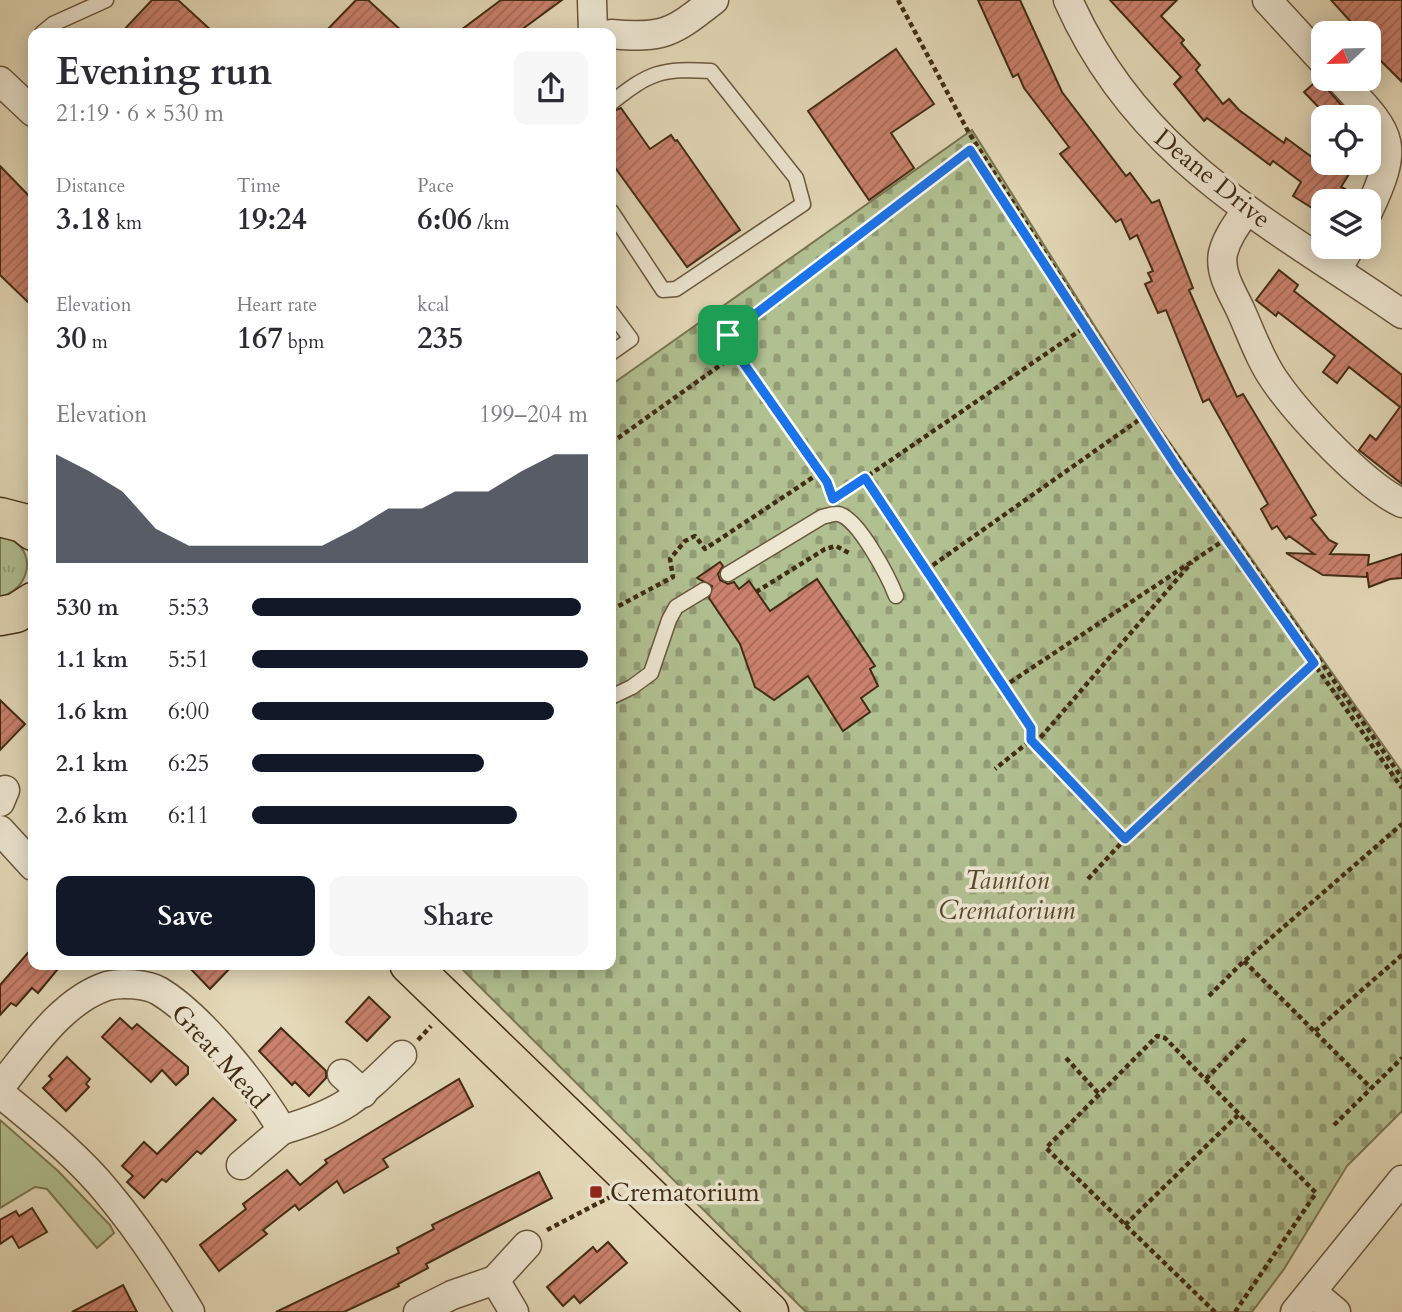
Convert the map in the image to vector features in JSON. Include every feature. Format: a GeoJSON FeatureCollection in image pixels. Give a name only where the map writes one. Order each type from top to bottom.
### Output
{"type":"FeatureCollection","features":[{"type":"Feature","properties":{"kind":"main road"},"geometry":{"type":"LineString","coordinates":[[0,517],[28,527]]}},
{"type":"Feature","properties":{"kind":"main road"},"geometry":{"type":"LineString","coordinates":[[415,970],[769,1312]]}},
{"type":"Feature","properties":{"kind":"street"},"geometry":{"type":"LineString","coordinates":[[592,0],[595,28]]}},
{"type":"Feature","properties":{"kind":"street"},"geometry":{"type":"LineString","coordinates":[[616,34],[660,35],[678,28],[714,0]]}},
{"type":"Feature","properties":{"kind":"street","name":"Deane Drive"},"geometry":{"type":"LineString","coordinates":[[1068,0],[1083,34],[1134,111],[1188,164],[1246,211],[1311,242]]}},
{"type":"Feature","properties":{"kind":"street"},"geometry":{"type":"LineString","coordinates":[[1267,0],[1311,48]]}},
{"type":"Feature","properties":{"kind":"street"},"geometry":{"type":"LineString","coordinates":[[0,81],[28,107]]}},
{"type":"Feature","properties":{"kind":"street"},"geometry":{"type":"LineString","coordinates":[[1351,91],[1388,135],[1392,151],[1381,189]]}},
{"type":"Feature","properties":{"kind":"street"},"geometry":{"type":"LineString","coordinates":[[1246,211],[1232,231],[1223,255],[1224,276],[1274,381],[1303,415],[1369,482],[1402,503]]}},
{"type":"Feature","properties":{"kind":"street","name":"Deane Drive"},"geometry":{"type":"LineString","coordinates":[[1344,259],[1402,314]]}},
{"type":"Feature","properties":{"kind":"street"},"geometry":{"type":"LineString","coordinates":[[0,831],[28,861]]}},
{"type":"Feature","properties":{"kind":"street","name":"Great Mead"},"geometry":{"type":"LineString","coordinates":[[0,1087],[45,1032],[107,975],[157,989],[178,1005],[264,1099],[282,1130]]}},
{"type":"Feature","properties":{"kind":"street","name":"Great Mead"},"geometry":{"type":"LineString","coordinates":[[241,1166],[282,1130],[326,1118],[363,1093],[402,1055]]}},
{"type":"Feature","properties":{"kind":"street"},"geometry":{"type":"LineString","coordinates":[[342,1074],[363,1093]]}},
{"type":"Feature","properties":{"kind":"street"},"geometry":{"type":"LineString","coordinates":[[0,1093],[48,1133],[106,1190],[161,1265],[190,1312]]}},
{"type":"Feature","properties":{"kind":"street"},"geometry":{"type":"LineString","coordinates":[[1336,1312],[1303,1302],[1402,1180]]}},
{"type":"Feature","properties":{"kind":"street"},"geometry":{"type":"LineString","coordinates":[[418,1312],[452,1295],[495,1280],[527,1245]]}},
{"type":"Feature","properties":{"kind":"street"},"geometry":{"type":"LineString","coordinates":[[495,1280],[514,1312]]}},
{"type":"Feature","properties":{"kind":"lane"},"geometry":{"type":"LineString","coordinates":[[48,28],[88,3],[106,0]]}},
{"type":"Feature","properties":{"kind":"lane"},"geometry":{"type":"LineString","coordinates":[[616,99],[637,83],[672,68],[711,71],[796,178],[803,204],[676,289],[663,290],[616,219]]}},
{"type":"Feature","properties":{"kind":"lane"},"geometry":{"type":"LineString","coordinates":[[616,319],[631,339],[616,350]]}},
{"type":"Feature","properties":{"kind":"lane"},"geometry":{"type":"LineString","coordinates":[[728,574],[822,517],[838,514],[851,520],[888,576],[897,596]]}},
{"type":"Feature","properties":{"kind":"lane"},"geometry":{"type":"LineString","coordinates":[[616,695],[651,673],[676,607],[704,590]]}},
{"type":"Feature","properties":{"kind":"path"},"geometry":{"type":"LineString","coordinates":[[898,0],[969,133],[1141,405],[1402,778]]}},
{"type":"Feature","properties":{"kind":"path"},"geometry":{"type":"LineString","coordinates":[[838,514],[821,472],[736,354],[728,335],[970,150],[1143,417],[1402,788]]}},
{"type":"Feature","properties":{"kind":"path"},"geometry":{"type":"LineString","coordinates":[[833,499],[1084,327]]}},
{"type":"Feature","properties":{"kind":"path"},"geometry":{"type":"LineString","coordinates":[[616,439],[736,354]]}},
{"type":"Feature","properties":{"kind":"path"},"geometry":{"type":"LineString","coordinates":[[926,570],[1143,417]]}},
{"type":"Feature","properties":{"kind":"path"},"geometry":{"type":"LineString","coordinates":[[616,606],[673,577],[670,559],[685,541],[695,536],[705,549],[821,472]]}},
{"type":"Feature","properties":{"kind":"path"},"geometry":{"type":"LineString","coordinates":[[865,478],[1031,728],[1033,742],[1125,839]]}},
{"type":"Feature","properties":{"kind":"path"},"geometry":{"type":"LineString","coordinates":[[1003,687],[1226,539]]}},
{"type":"Feature","properties":{"kind":"path"},"geometry":{"type":"LineString","coordinates":[[756,592],[825,549],[836,546],[847,550],[854,559]]}},
{"type":"Feature","properties":{"kind":"path"},"geometry":{"type":"LineString","coordinates":[[995,769],[1033,742],[1197,557]]}},
{"type":"Feature","properties":{"kind":"path"},"geometry":{"type":"LineString","coordinates":[[1088,878],[1125,839],[1314,663]]}},
{"type":"Feature","properties":{"kind":"path"},"geometry":{"type":"LineString","coordinates":[[1209,996],[1244,961],[1402,824]]}},
{"type":"Feature","properties":{"kind":"path"},"geometry":{"type":"LineString","coordinates":[[1315,1031],[1402,955]]}},
{"type":"Feature","properties":{"kind":"path"},"geometry":{"type":"LineString","coordinates":[[1244,961],[1371,1088]]}},
{"type":"Feature","properties":{"kind":"path"},"geometry":{"type":"LineString","coordinates":[[402,1055],[451,1004]]}},
{"type":"Feature","properties":{"kind":"path"},"geometry":{"type":"LineString","coordinates":[[1215,1312],[1046,1148],[1157,1036],[1165,1038],[1316,1193],[1235,1312]]}},
{"type":"Feature","properties":{"kind":"path"},"geometry":{"type":"LineString","coordinates":[[1206,1080],[1247,1037]]}},
{"type":"Feature","properties":{"kind":"path"},"geometry":{"type":"LineString","coordinates":[[1066,1058],[1099,1094]]}},
{"type":"Feature","properties":{"kind":"path"},"geometry":{"type":"LineString","coordinates":[[1334,1125],[1402,1058]]}},
{"type":"Feature","properties":{"kind":"path"},"geometry":{"type":"LineString","coordinates":[[1125,1225],[1239,1114]]}},
{"type":"Feature","properties":{"kind":"path"},"geometry":{"type":"LineString","coordinates":[[527,1245],[533,1237],[603,1202],[633,1180]]}},
{"type":"Feature","properties":{"kind":"green space","name":"Taunton Crematorium"},"geometry":{"type":"Polygon","coordinates":[[[972,130],[1151,416],[1402,772],[1402,1111],[1347,1166],[1284,1269],[1252,1312],[806,1312],[463,970],[616,970],[616,381],[972,130]]]}},
{"type":"Feature","properties":{"kind":"green space"},"geometry":{"type":"Polygon","coordinates":[[[0,536],[20,546],[27,564],[21,583],[14,591],[3,596],[0,596],[0,536]]]}},
{"type":"Feature","properties":{"kind":"green space"},"geometry":{"type":"Polygon","coordinates":[[[0,1120],[58,1171],[110,1225],[114,1233],[97,1248],[47,1189],[35,1187],[0,1208],[0,1120]]]}},
{"type":"Feature","properties":{"kind":"building"},"geometry":{"type":"Polygon","coordinates":[[[152,0],[178,0],[209,28],[126,28],[152,0]]]}},
{"type":"Feature","properties":{"kind":"building"},"geometry":{"type":"Polygon","coordinates":[[[356,0],[368,0],[399,28],[329,28],[356,0]]]}},
{"type":"Feature","properties":{"kind":"building"},"geometry":{"type":"Polygon","coordinates":[[[501,0],[562,0],[524,28],[464,28],[501,0]]]}},
{"type":"Feature","properties":{"kind":"building"},"geometry":{"type":"Polygon","coordinates":[[[978,0],[1020,0],[1062,92],[1126,176],[1130,173],[1152,203],[1159,200],[1193,288],[1189,290],[1237,397],[1243,394],[1316,515],[1311,518],[1329,540],[1337,544],[1330,554],[1369,555],[1368,565],[1402,554],[1402,578],[1390,579],[1369,587],[1367,572],[1367,577],[1323,575],[1286,553],[1314,554],[1289,536],[1286,539],[1277,526],[1272,529],[1261,509],[1268,504],[1209,399],[1203,402],[1166,310],[1158,313],[1145,284],[1152,281],[1148,273],[1153,271],[1137,235],[1130,239],[1121,219],[1116,222],[1060,154],[1069,147],[1024,88],[1018,74],[1013,77],[978,0]]]}},
{"type":"Feature","properties":{"kind":"building"},"geometry":{"type":"Polygon","coordinates":[[[1110,0],[1177,0],[1161,16],[1184,40],[1181,43],[1200,65],[1196,70],[1223,104],[1229,99],[1239,110],[1284,143],[1286,138],[1311,156],[1311,175],[1348,175],[1341,187],[1345,189],[1311,189],[1311,207],[1293,196],[1301,182],[1273,161],[1270,165],[1207,118],[1204,121],[1174,84],[1181,77],[1110,0]]]}},
{"type":"Feature","properties":{"kind":"building"},"geometry":{"type":"Polygon","coordinates":[[[1331,0],[1402,0],[1402,82],[1381,61],[1381,21],[1350,21],[1331,0]]]}},
{"type":"Feature","properties":{"kind":"building"},"geometry":{"type":"Polygon","coordinates":[[[896,49],[934,104],[891,133],[914,168],[869,200],[808,111],[896,49]]]}},
{"type":"Feature","properties":{"kind":"building"},"geometry":{"type":"Polygon","coordinates":[[[1311,86],[1311,91],[1329,91],[1341,105],[1316,105],[1304,92],[1311,86]]]}},
{"type":"Feature","properties":{"kind":"building"},"geometry":{"type":"Polygon","coordinates":[[[621,108],[650,149],[671,135],[677,140],[740,230],[687,267],[616,169],[616,110],[621,108]]]}},
{"type":"Feature","properties":{"kind":"building"},"geometry":{"type":"Polygon","coordinates":[[[0,166],[28,195],[28,302],[0,275],[0,166]]]}},
{"type":"Feature","properties":{"kind":"building"},"geometry":{"type":"Polygon","coordinates":[[[1279,270],[1298,285],[1294,291],[1402,375],[1402,484],[1359,450],[1370,435],[1376,440],[1400,407],[1349,367],[1337,383],[1323,372],[1335,356],[1278,312],[1276,316],[1256,300],[1279,270]]]}},
{"type":"Feature","properties":{"kind":"building"},"geometry":{"type":"Polygon","coordinates":[[[720,562],[723,566],[718,574],[720,580],[728,584],[734,582],[739,589],[749,581],[770,611],[817,579],[875,666],[870,669],[878,686],[861,698],[870,712],[843,731],[808,676],[774,700],[755,687],[740,644],[709,598],[712,586],[697,578],[720,562]]]}},
{"type":"Feature","properties":{"kind":"building"},"geometry":{"type":"Polygon","coordinates":[[[0,700],[25,724],[0,750],[0,700]]]}},
{"type":"Feature","properties":{"kind":"building"},"geometry":{"type":"Polygon","coordinates":[[[28,953],[28,970],[57,970],[38,993],[32,988],[16,1006],[11,1003],[0,1015],[0,985],[28,953]]]}},
{"type":"Feature","properties":{"kind":"building"},"geometry":{"type":"Polygon","coordinates":[[[192,970],[228,970],[210,989],[192,970]]]}},
{"type":"Feature","properties":{"kind":"building"},"geometry":{"type":"Polygon","coordinates":[[[369,997],[390,1017],[367,1041],[346,1022],[369,997]]]}},
{"type":"Feature","properties":{"kind":"building"},"geometry":{"type":"Polygon","coordinates":[[[120,1018],[132,1029],[137,1024],[188,1067],[188,1074],[176,1085],[162,1070],[151,1082],[102,1037],[120,1018]]]}},
{"type":"Feature","properties":{"kind":"building"},"geometry":{"type":"Polygon","coordinates":[[[281,1028],[326,1071],[326,1078],[309,1096],[295,1082],[292,1085],[259,1051],[281,1028]]]}},
{"type":"Feature","properties":{"kind":"building"},"geometry":{"type":"Polygon","coordinates":[[[67,1057],[90,1079],[86,1084],[89,1087],[66,1111],[43,1088],[52,1079],[49,1076],[67,1057]]]}},
{"type":"Feature","properties":{"kind":"building"},"geometry":{"type":"Polygon","coordinates":[[[459,1079],[473,1106],[383,1159],[388,1167],[344,1193],[337,1181],[299,1210],[295,1205],[263,1230],[267,1234],[219,1271],[200,1245],[246,1209],[243,1204],[287,1170],[300,1185],[327,1163],[325,1160],[459,1079]]]}},
{"type":"Feature","properties":{"kind":"building"},"geometry":{"type":"Polygon","coordinates":[[[213,1098],[236,1120],[201,1154],[197,1151],[166,1182],[162,1179],[144,1198],[127,1182],[133,1176],[122,1166],[144,1142],[157,1154],[213,1098]]]}},
{"type":"Feature","properties":{"kind":"building"},"geometry":{"type":"Polygon","coordinates":[[[539,1172],[552,1198],[426,1264],[428,1268],[398,1284],[399,1286],[344,1312],[276,1312],[399,1253],[397,1248],[434,1229],[432,1225],[539,1172]]]}},
{"type":"Feature","properties":{"kind":"building"},"geometry":{"type":"Polygon","coordinates":[[[32,1208],[47,1232],[19,1248],[12,1236],[0,1244],[0,1220],[16,1211],[19,1216],[32,1208]]]}},
{"type":"Feature","properties":{"kind":"building"},"geometry":{"type":"Polygon","coordinates":[[[608,1242],[627,1263],[580,1303],[574,1296],[563,1306],[547,1287],[593,1247],[597,1252],[608,1242]]]}},
{"type":"Feature","properties":{"kind":"building"},"geometry":{"type":"Polygon","coordinates":[[[123,1285],[137,1312],[72,1312],[123,1285]]]}},
{"type":"Feature","properties":{"kind":"place","name":"Crematorium"},"geometry":{"type":"Point","coordinates":[596,1192]}},
{"type":"Feature","properties":{"kind":"route"},"geometry":{"type":"LineString","coordinates":[[970,150],[1143,417],[1314,663],[1125,839],[1031,740],[1031,728],[865,478],[833,499],[827,482],[736,354],[728,335],[970,150]]}}]}
